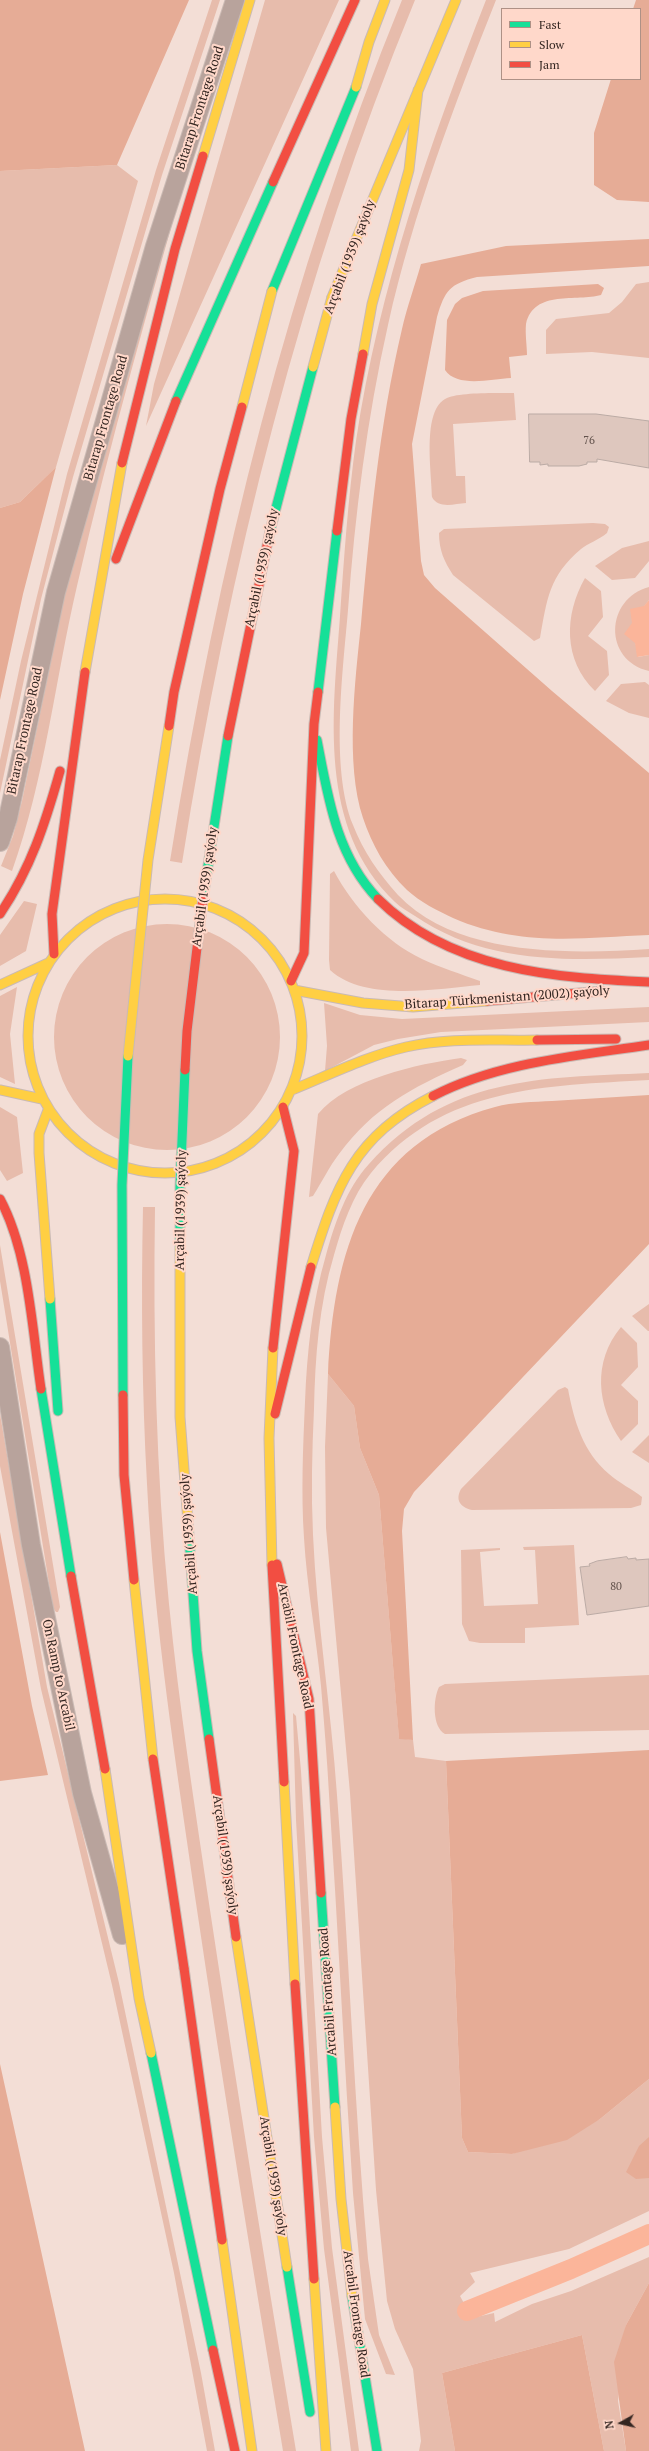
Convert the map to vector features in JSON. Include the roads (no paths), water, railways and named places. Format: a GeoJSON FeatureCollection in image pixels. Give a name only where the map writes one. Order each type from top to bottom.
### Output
{"type":"FeatureCollection","features":[{"type":"Feature","properties":{"kind":"main road"},"geometry":{"type":"LineString","coordinates":[[54,954],[52,914],[80,706],[123,458],[175,249],[250,0]]}},
{"type":"Feature","properties":{"kind":"main road"},"geometry":{"type":"LineString","coordinates":[[95,616],[179,392],[355,0]]}},
{"type":"Feature","properties":{"kind":"main road"},"geometry":{"type":"LineString","coordinates":[[252,2451],[148,1724],[124,1475],[122,1185],[129,1032],[148,860],[174,692],[220,489],[272,291],[356,86],[369,42],[385,0]]}},
{"type":"Feature","properties":{"kind":"main road","name":"Arçabil (1939) şaýoly"},"geometry":{"type":"LineString","coordinates":[[311,2420],[236,1936],[197,1650],[180,1417],[180,1187],[187,1031],[207,869],[234,698],[276,501],[332,298],[456,0]]}},
{"type":"Feature","properties":{"kind":"main road"},"geometry":{"type":"LineString","coordinates":[[291,981],[304,953],[314,724],[351,419],[372,304],[409,170],[418,90]]}},
{"type":"Feature","properties":{"kind":"main road"},"geometry":{"type":"LineString","coordinates":[[0,914],[19,886],[42,833],[80,706]]}},
{"type":"Feature","properties":{"kind":"main road"},"geometry":{"type":"LineString","coordinates":[[314,724],[330,806],[344,850],[372,894],[414,930],[453,951],[508,968],[583,980],[649,982]]}},
{"type":"Feature","properties":{"kind":"main road"},"geometry":{"type":"LineString","coordinates":[[180,898],[226,912],[264,941],[291,981],[294,990],[301,1015],[302,1040],[299,1066],[292,1090],[283,1107],[258,1138],[225,1161],[186,1173],[146,1173],[108,1162],[74,1141],[48,1110],[42,1099],[30,1066],[27,1030],[33,995],[48,963],[54,954],[88,921],[132,902],[180,898]]}},
{"type":"Feature","properties":{"kind":"main road"},"geometry":{"type":"LineString","coordinates":[[0,985],[48,963]]}},
{"type":"Feature","properties":{"kind":"main road","name":"Bitarap Türkmenistan (2002) şaýoly"},"geometry":{"type":"LineString","coordinates":[[294,990],[320,993],[363,1003],[413,1006],[649,988]]}},
{"type":"Feature","properties":{"kind":"main road"},"geometry":{"type":"LineString","coordinates":[[292,1090],[365,1060],[407,1047],[456,1041],[649,1039]]}},
{"type":"Feature","properties":{"kind":"main road"},"geometry":{"type":"LineString","coordinates":[[269,1438],[313,1255],[351,1164],[372,1137],[399,1115],[443,1091],[500,1072],[649,1045]]}},
{"type":"Feature","properties":{"kind":"main road"},"geometry":{"type":"LineString","coordinates":[[0,1090],[42,1099]]}},
{"type":"Feature","properties":{"kind":"main road"},"geometry":{"type":"LineString","coordinates":[[283,1107],[294,1151],[272,1355],[269,1438],[270,1535],[303,2120],[326,2451]]}},
{"type":"Feature","properties":{"kind":"main road"},"geometry":{"type":"LineString","coordinates":[[48,1110],[39,1134],[39,1153],[59,1421]]}},
{"type":"Feature","properties":{"kind":"main road"},"geometry":{"type":"LineString","coordinates":[[0,1200],[8,1214],[24,1270],[67,1556],[107,1780],[139,1998],[235,2451]]}},
{"type":"Feature","properties":{"kind":"main road"},"geometry":{"type":"LineString","coordinates":[[60,1445],[67,1556]]}},
{"type":"Feature","properties":{"kind":"main road","name":"Arcabil Frontage Road"},"geometry":{"type":"LineString","coordinates":[[270,1535],[309,1699],[341,2199],[355,2325],[377,2451]]}},
{"type":"Feature","properties":{"kind":"street","name":"Bitarap Frontage Road"},"geometry":{"type":"LineString","coordinates":[[0,842],[8,818],[56,592],[155,246],[235,0]]}},
{"type":"Feature","properties":{"kind":"street","name":"On Ramp to Arcabil"},"geometry":{"type":"LineString","coordinates":[[0,1347],[31,1545],[82,1793],[139,1998]]}},
{"type":"Feature","properties":{"kind":"waterway"},"geometry":{"type":"LineString","coordinates":[[467,2311],[571,2269],[649,2234]]}}]}
